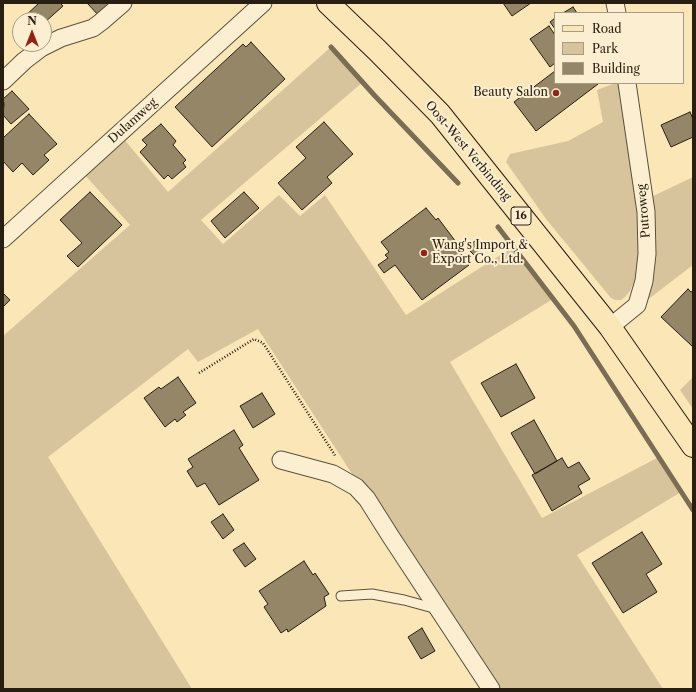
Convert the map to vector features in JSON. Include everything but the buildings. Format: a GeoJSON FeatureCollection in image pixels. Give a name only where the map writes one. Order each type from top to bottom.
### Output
{"type":"FeatureCollection","features":[{"type":"Feature","properties":{"kind":"main road","name":"Oost-West Verbinding"},"geometry":{"type":"LineString","coordinates":[[328,3],[440,114],[610,327],[693,446]]}},
{"type":"Feature","properties":{"kind":"street"},"geometry":{"type":"LineString","coordinates":[[3,82],[24,61],[41,48],[61,38],[93,28],[123,3]]}},
{"type":"Feature","properties":{"kind":"street","name":"Dulamweg"},"geometry":{"type":"LineString","coordinates":[[3,239],[263,3]]}},
{"type":"Feature","properties":{"kind":"street","name":"Putroweg"},"geometry":{"type":"LineString","coordinates":[[610,327],[637,304],[644,281],[647,254],[646,212],[627,84]]}},
{"type":"Feature","properties":{"kind":"street"},"geometry":{"type":"LineString","coordinates":[[281,460],[333,474],[356,487],[367,499],[491,689]]}},
{"type":"Feature","properties":{"kind":"lane"},"geometry":{"type":"LineString","coordinates":[[341,596],[372,594],[404,600],[438,609]]}},
{"type":"Feature","properties":{"kind":"path"},"geometry":{"type":"LineString","coordinates":[[199,373],[254,339],[263,343],[339,461]]}},
{"type":"Feature","properties":{"kind":"green space"},"geometry":{"type":"Polygon","coordinates":[[[331,47],[363,82],[201,220],[223,244],[279,195],[300,216],[325,195],[406,315],[513,247],[553,299],[450,362],[542,518],[659,457],[681,492],[577,555],[663,689],[495,689],[258,329],[198,362],[188,349],[48,457],[192,689],[3,689],[3,336],[130,225],[83,173],[123,138],[168,192],[331,47]]]}},
{"type":"Feature","properties":{"kind":"green space"},"geometry":{"type":"Polygon","coordinates":[[[613,84],[619,84],[632,156],[641,251],[637,275],[630,291],[621,300],[611,298],[546,219],[506,162],[510,154],[568,141],[603,122],[597,90],[613,84]]]}},
{"type":"Feature","properties":{"kind":"green space"},"geometry":{"type":"Polygon","coordinates":[[[693,177],[693,265],[642,304],[649,198],[693,177]]]}},
{"type":"Feature","properties":{"kind":"green space"},"geometry":{"type":"Polygon","coordinates":[[[693,377],[693,409],[680,390],[693,377]]]}},
{"type":"Feature","properties":{"kind":"waterway"},"geometry":{"type":"LineString","coordinates":[[331,47],[375,96],[458,183]]}},
{"type":"Feature","properties":{"kind":"waterway"},"geometry":{"type":"LineString","coordinates":[[498,227],[574,326],[693,510]]}},
{"type":"Feature","properties":{"kind":"place","name":"Beauty Salon"},"geometry":{"type":"Point","coordinates":[556,93]}},
{"type":"Feature","properties":{"kind":"place","name":"Wang's Import & Export Co., Ltd."},"geometry":{"type":"Point","coordinates":[424,253]}}]}
